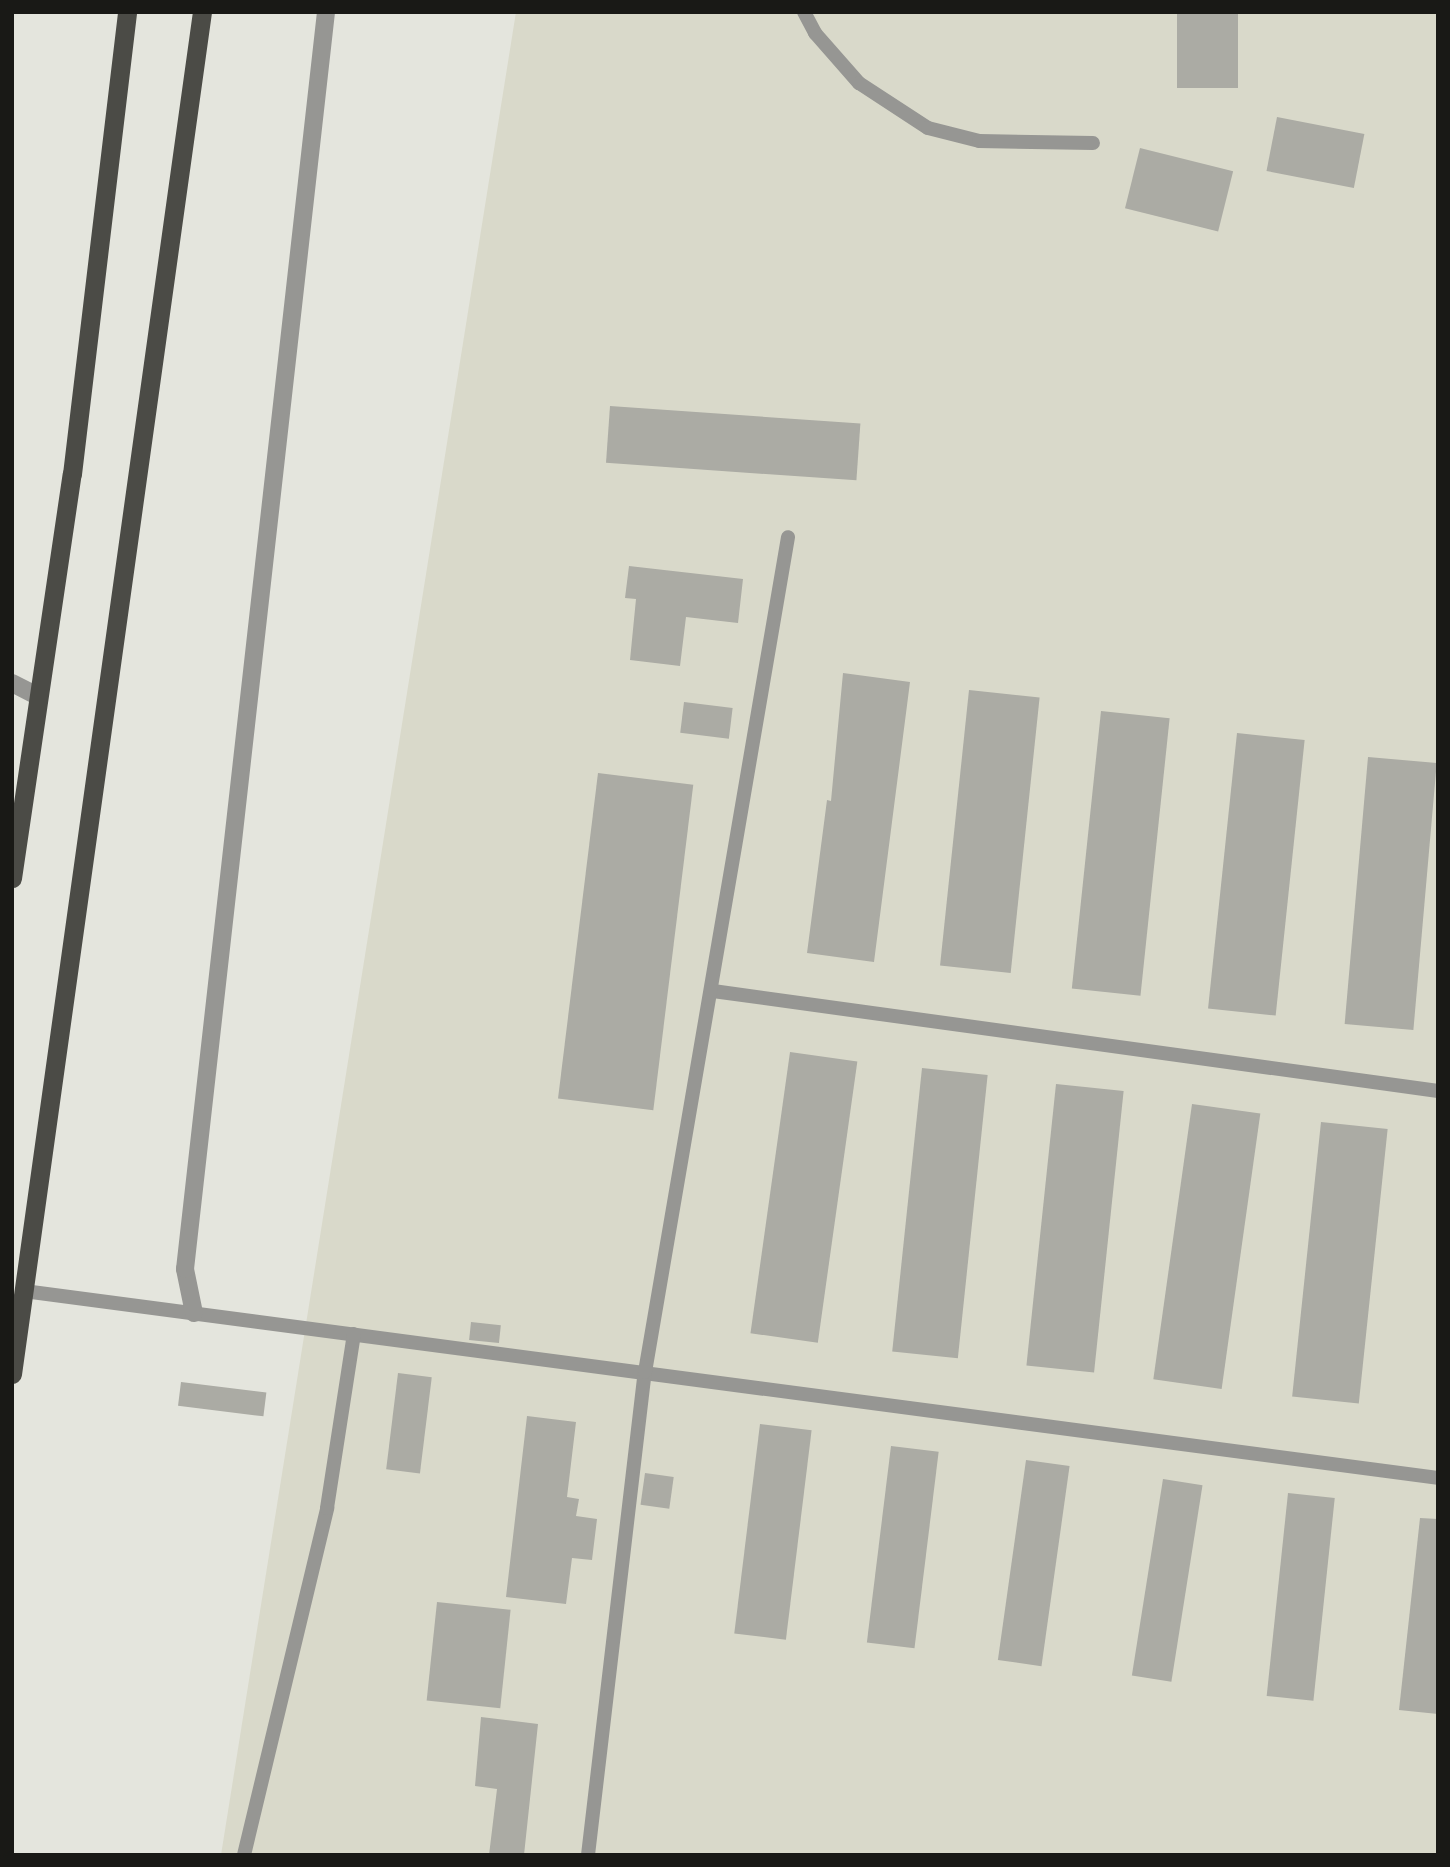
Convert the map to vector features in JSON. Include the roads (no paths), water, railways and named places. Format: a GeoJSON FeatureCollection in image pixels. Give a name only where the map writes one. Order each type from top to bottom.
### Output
{"type":"FeatureCollection","features":[{"type":"Feature","properties":{"kind":"highway"},"geometry":{"type":"LineString","coordinates":[[12,878],[39,697],[127,12]]}},
{"type":"Feature","properties":{"kind":"highway"},"geometry":{"type":"LineString","coordinates":[[12,1374],[202,12]]}},
{"type":"Feature","properties":{"kind":"street"},"geometry":{"type":"LineString","coordinates":[[194,1313],[185,1269],[326,12]]}},
{"type":"Feature","properties":{"kind":"street"},"geometry":{"type":"LineString","coordinates":[[12,683],[39,697]]}},
{"type":"Feature","properties":{"kind":"lane"},"geometry":{"type":"LineString","coordinates":[[804,12],[815,33],[859,83],[928,128],[979,141],[1093,143]]}},
{"type":"Feature","properties":{"kind":"lane"},"geometry":{"type":"LineString","coordinates":[[588,1855],[645,1372],[713,990],[788,537]]}},
{"type":"Feature","properties":{"kind":"lane"},"geometry":{"type":"LineString","coordinates":[[713,990],[1438,1091]]}},
{"type":"Feature","properties":{"kind":"lane"},"geometry":{"type":"LineString","coordinates":[[23,1291],[1438,1478]]}},
{"type":"Feature","properties":{"kind":"lane"},"geometry":{"type":"LineString","coordinates":[[244,1855],[327,1508],[354,1334]]}}]}
